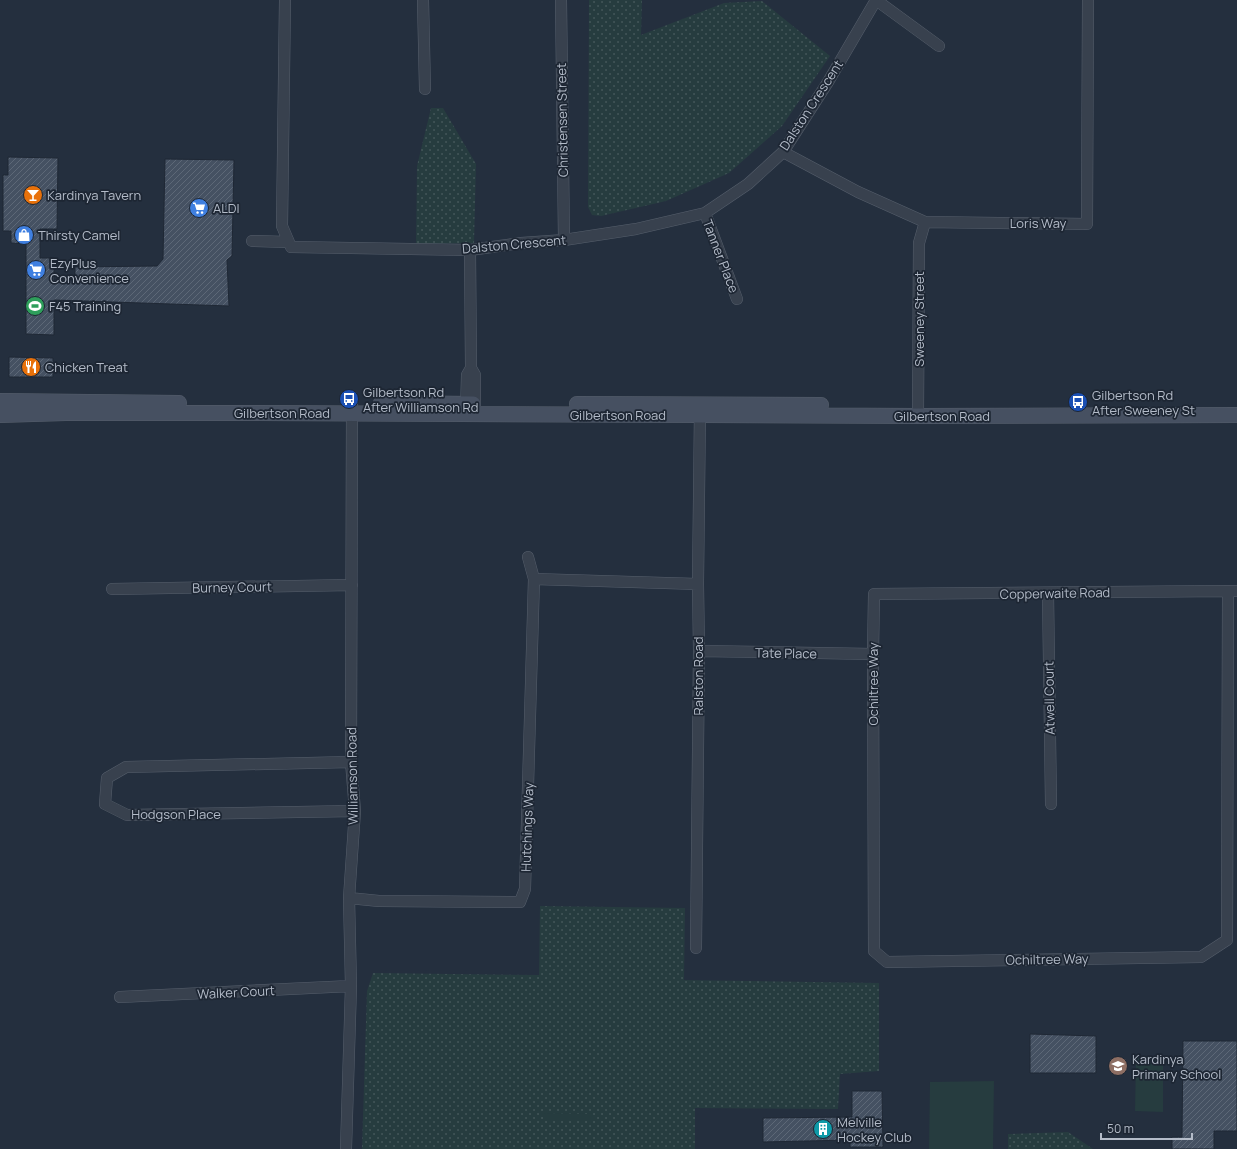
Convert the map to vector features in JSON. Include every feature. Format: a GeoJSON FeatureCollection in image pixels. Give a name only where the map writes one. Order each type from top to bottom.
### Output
{"type":"FeatureCollection","features":[{"type":"Feature","properties":{"kind":"street"},"geometry":{"type":"LineString","coordinates":[[252,242],[288,242],[282,226],[285,0]]}},
{"type":"Feature","properties":{"kind":"street"},"geometry":{"type":"LineString","coordinates":[[423,0],[425,89]]}},
{"type":"Feature","properties":{"kind":"street","name":"Christensen Street"},"geometry":{"type":"LineString","coordinates":[[561,0],[564,240]]}},
{"type":"Feature","properties":{"kind":"street"},"geometry":{"type":"LineString","coordinates":[[876,0],[939,46]]}},
{"type":"Feature","properties":{"kind":"street","name":"Dalston Crescent"},"geometry":{"type":"LineString","coordinates":[[288,242],[290,247],[470,250],[521,243],[564,240],[636,229],[705,213],[748,184],[782,152],[828,82],[876,0]]}},
{"type":"Feature","properties":{"kind":"street","name":"Loris Way"},"geometry":{"type":"LineString","coordinates":[[782,152],[858,192],[925,222],[1087,224],[1088,0]]}},
{"type":"Feature","properties":{"kind":"street","name":"Tanner Place"},"geometry":{"type":"LineString","coordinates":[[705,213],[737,299]]}},
{"type":"Feature","properties":{"kind":"street","name":"Sweeney Street"},"geometry":{"type":"LineString","coordinates":[[918,411],[919,243],[925,222]]}},
{"type":"Feature","properties":{"kind":"street"},"geometry":{"type":"LineString","coordinates":[[470,250],[471,368],[467,375],[470,409]]}},
{"type":"Feature","properties":{"kind":"street","name":"Gilbertson Road"},"geometry":{"type":"LineString","coordinates":[[0,401],[352,408],[700,409],[1237,415]]}},
{"type":"Feature","properties":{"kind":"street","name":"Gilbertson Road"},"geometry":{"type":"LineString","coordinates":[[918,411],[1237,407]]}},
{"type":"Feature","properties":{"kind":"street","name":"Gilbertson Road"},"geometry":{"type":"LineString","coordinates":[[0,415],[352,408]]}},
{"type":"Feature","properties":{"kind":"street","name":"Williamson Road"},"geometry":{"type":"LineString","coordinates":[[346,1149],[351,986],[349,898],[354,811],[351,762],[352,408]]}},
{"type":"Feature","properties":{"kind":"street","name":"Ralston Road"},"geometry":{"type":"LineString","coordinates":[[696,948],[700,409]]}},
{"type":"Feature","properties":{"kind":"street","name":"Hutchings Way"},"geometry":{"type":"LineString","coordinates":[[349,898],[379,901],[520,902],[525,889],[534,579],[528,557]]}},
{"type":"Feature","properties":{"kind":"street"},"geometry":{"type":"LineString","coordinates":[[534,579],[698,584]]}},
{"type":"Feature","properties":{"kind":"street","name":"Burney Court"},"geometry":{"type":"LineString","coordinates":[[112,589],[352,585]]}},
{"type":"Feature","properties":{"kind":"street","name":"Copperwaite Road"},"geometry":{"type":"LineString","coordinates":[[874,594],[1232,591]]}},
{"type":"Feature","properties":{"kind":"street","name":"Ochiltree Way"},"geometry":{"type":"LineString","coordinates":[[874,594],[874,951],[888,962],[1201,957],[1227,940],[1232,591]]}},
{"type":"Feature","properties":{"kind":"street","name":"Atwell Court"},"geometry":{"type":"LineString","coordinates":[[1048,593],[1051,804]]}},
{"type":"Feature","properties":{"kind":"street","name":"Tate Place"},"geometry":{"type":"LineString","coordinates":[[698,651],[873,654]]}},
{"type":"Feature","properties":{"kind":"street","name":"Hodgson Place"},"geometry":{"type":"LineString","coordinates":[[351,762],[126,766],[107,778],[105,804],[127,815],[354,811]]}},
{"type":"Feature","properties":{"kind":"street","name":"Walker Court"},"geometry":{"type":"LineString","coordinates":[[120,997],[351,986]]}},
{"type":"Feature","properties":{"kind":"green space"},"geometry":{"type":"Polygon","coordinates":[[[589,0],[642,0],[641,35],[724,3],[762,1],[830,56],[782,126],[729,173],[666,201],[601,216],[592,215],[588,207],[589,0]]]}},
{"type":"Feature","properties":{"kind":"green space"},"geometry":{"type":"Polygon","coordinates":[[[431,108],[443,108],[476,164],[474,243],[416,244],[417,166],[431,108]]]}},
{"type":"Feature","properties":{"kind":"green space"},"geometry":{"type":"Polygon","coordinates":[[[540,906],[685,908],[684,980],[879,983],[879,1071],[840,1074],[838,1109],[695,1108],[695,1149],[362,1149],[367,991],[373,973],[539,975],[540,906]]]}},
{"type":"Feature","properties":{"kind":"green space"},"geometry":{"type":"Polygon","coordinates":[[[1136,1058],[1163,1058],[1163,1112],[1135,1111],[1136,1058]]]}},
{"type":"Feature","properties":{"kind":"green space"},"geometry":{"type":"Polygon","coordinates":[[[994,1081],[993,1149],[929,1149],[930,1082],[994,1081]]]}},
{"type":"Feature","properties":{"kind":"green space"},"geometry":{"type":"Polygon","coordinates":[[[544,1113],[593,1114],[593,1121],[544,1121],[544,1113]]]}},
{"type":"Feature","properties":{"kind":"green space"},"geometry":{"type":"Polygon","coordinates":[[[1068,1132],[1093,1149],[1008,1149],[1008,1134],[1068,1132]]]}},
{"type":"Feature","properties":{"kind":"building"},"geometry":{"type":"Polygon","coordinates":[[[8,157],[58,158],[57,229],[40,229],[40,258],[54,258],[54,280],[75,280],[75,267],[157,266],[163,259],[165,159],[234,160],[232,256],[227,260],[229,306],[54,300],[54,335],[26,334],[26,244],[11,243],[11,231],[3,231],[3,175],[8,175],[8,157]]]}},
{"type":"Feature","properties":{"kind":"building","name":"Chicken Treat"},"geometry":{"type":"Polygon","coordinates":[[[9,357],[53,358],[53,377],[9,377],[9,357]]]}},
{"type":"Feature","properties":{"kind":"building"},"geometry":{"type":"Polygon","coordinates":[[[1030,1034],[1096,1036],[1096,1073],[1030,1073],[1030,1034]]]}},
{"type":"Feature","properties":{"kind":"building"},"geometry":{"type":"Polygon","coordinates":[[[1183,1041],[1237,1041],[1237,1131],[1214,1131],[1214,1149],[1172,1149],[1172,1137],[1182,1137],[1183,1041]]]}},
{"type":"Feature","properties":{"kind":"building","name":"Melville Hockey Club"},"geometry":{"type":"Polygon","coordinates":[[[852,1091],[882,1091],[883,1147],[850,1147],[850,1140],[763,1142],[763,1118],[852,1117],[852,1091]]]}},
{"type":"Feature","properties":{"kind":"place","name":"Kardinya Tavern"},"geometry":{"type":"Point","coordinates":[33,195]}},
{"type":"Feature","properties":{"kind":"place","name":"ALDI"},"geometry":{"type":"Point","coordinates":[199,208]}},
{"type":"Feature","properties":{"kind":"place","name":"Thirsty Camel"},"geometry":{"type":"Point","coordinates":[24,235]}},
{"type":"Feature","properties":{"kind":"place","name":"EzyPlus Convenience"},"geometry":{"type":"Point","coordinates":[36,270]}},
{"type":"Feature","properties":{"kind":"place","name":"F45 Training"},"geometry":{"type":"Point","coordinates":[35,306]}},
{"type":"Feature","properties":{"kind":"place","name":"Chicken Treat"},"geometry":{"type":"Point","coordinates":[31,367]}},
{"type":"Feature","properties":{"kind":"place","name":"Gilbertson Rd After Williamson Rd"},"geometry":{"type":"Point","coordinates":[349,399]}},
{"type":"Feature","properties":{"kind":"place","name":"Gilbertson Rd After Sweeney St"},"geometry":{"type":"Point","coordinates":[1078,402]}},
{"type":"Feature","properties":{"kind":"place","name":"Kardinya Primary School"},"geometry":{"type":"Point","coordinates":[1118,1066]}},
{"type":"Feature","properties":{"kind":"place","name":"Melville Hockey Club"},"geometry":{"type":"Point","coordinates":[823,1129]}}]}
